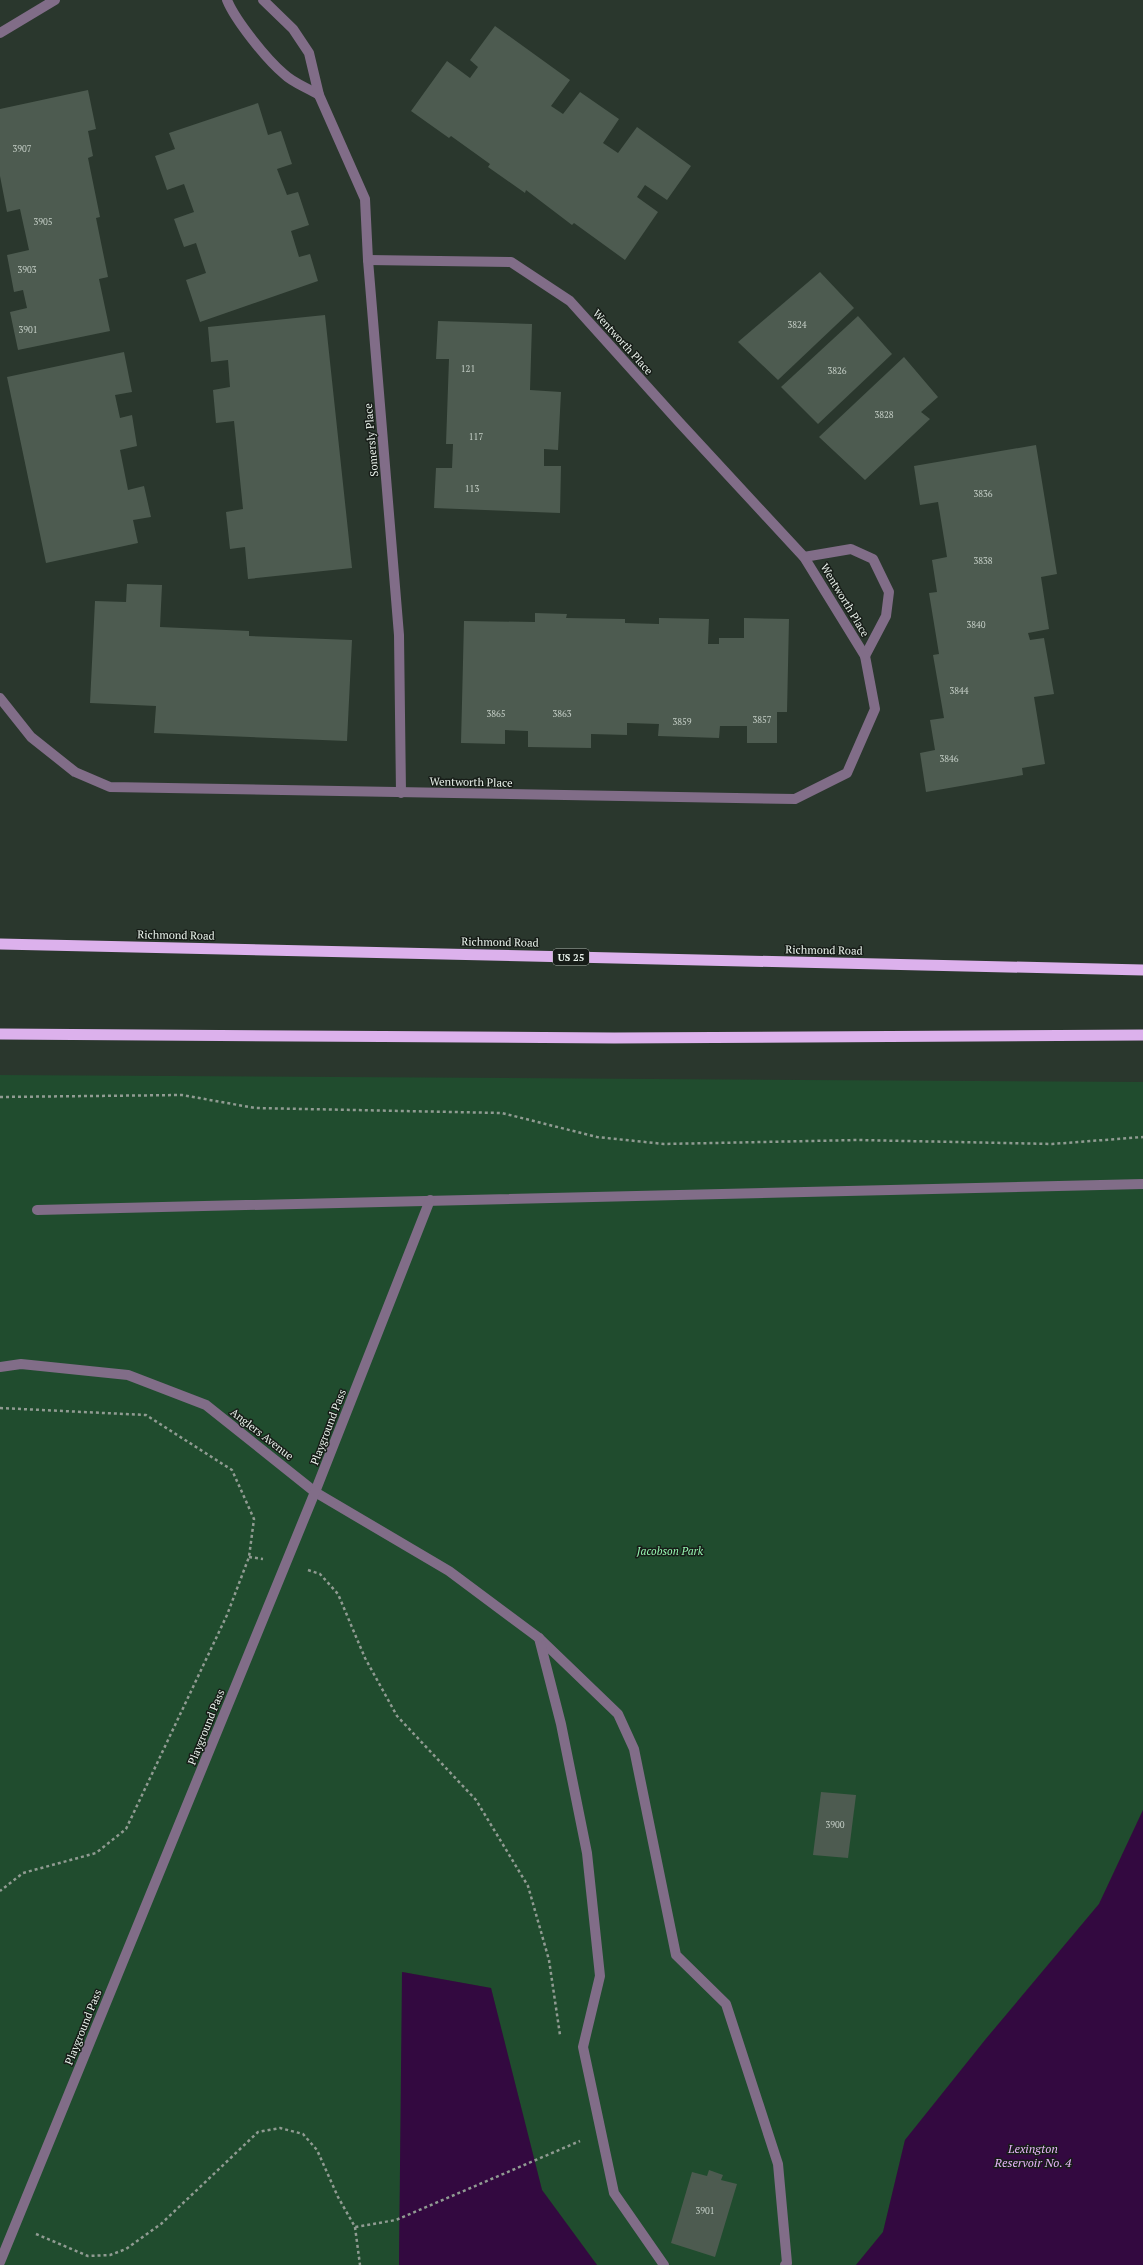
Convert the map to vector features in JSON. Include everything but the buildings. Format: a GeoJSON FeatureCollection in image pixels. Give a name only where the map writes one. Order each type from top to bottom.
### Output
{"type":"FeatureCollection","features":[{"type":"Feature","properties":{"kind":"highway","name":"Richmond Road"},"geometry":{"type":"LineString","coordinates":[[0,944],[1143,970]]}},
{"type":"Feature","properties":{"kind":"highway"},"geometry":{"type":"LineString","coordinates":[[0,1034],[606,1038],[1143,1035]]}},
{"type":"Feature","properties":{"kind":"street"},"geometry":{"type":"LineString","coordinates":[[0,33],[55,0]]}},
{"type":"Feature","properties":{"kind":"street"},"geometry":{"type":"LineString","coordinates":[[228,0],[230,7],[255,43],[284,75],[319,95]]}},
{"type":"Feature","properties":{"kind":"street","name":"Somersly Place"},"geometry":{"type":"LineString","coordinates":[[263,0],[294,29],[309,53],[319,95],[365,199],[368,260],[399,635],[401,793]]}},
{"type":"Feature","properties":{"kind":"street","name":"Wentworth Place"},"geometry":{"type":"LineString","coordinates":[[0,698],[31,738],[75,772],[110,787],[795,799],[847,773],[875,709],[865,656],[804,556],[679,422],[570,301],[511,262],[368,260]]}},
{"type":"Feature","properties":{"kind":"street","name":"Wentworth Place"},"geometry":{"type":"LineString","coordinates":[[804,556],[851,549],[873,559],[889,592],[886,616],[865,656]]}},
{"type":"Feature","properties":{"kind":"street"},"geometry":{"type":"LineString","coordinates":[[37,1210],[1143,1184]]}},
{"type":"Feature","properties":{"kind":"street","name":"Playground Pass"},"geometry":{"type":"LineString","coordinates":[[0,2262],[315,1492],[430,1200]]}},
{"type":"Feature","properties":{"kind":"street","name":"Anglers Avenue"},"geometry":{"type":"LineString","coordinates":[[0,1367],[21,1364],[128,1375],[206,1405],[315,1492],[449,1571],[539,1638],[618,1714],[634,1749],[676,1955],[726,2004],[778,2164],[787,2263],[785,2265]]}},
{"type":"Feature","properties":{"kind":"street"},"geometry":{"type":"LineString","coordinates":[[539,1638],[561,1724],[587,1853],[600,1976],[583,2047],[614,2193],[664,2265]]}},
{"type":"Feature","properties":{"kind":"path"},"geometry":{"type":"LineString","coordinates":[[0,1097],[182,1095],[254,1108],[502,1113],[597,1137],[664,1144],[859,1140],[1052,1144],[1143,1137]]}},
{"type":"Feature","properties":{"kind":"path"},"geometry":{"type":"LineString","coordinates":[[0,1408],[146,1414],[232,1470],[254,1519],[249,1556],[227,1615],[126,1829],[96,1853],[23,1873],[0,1891]]}},
{"type":"Feature","properties":{"kind":"path"},"geometry":{"type":"LineString","coordinates":[[249,1556],[286,1563],[320,1574],[338,1594],[365,1658],[397,1716],[476,1800],[528,1886],[549,1960],[561,2036]]}},
{"type":"Feature","properties":{"kind":"path"},"geometry":{"type":"LineString","coordinates":[[15,2226],[88,2256],[110,2255],[121,2251],[161,2224],[258,2132],[280,2128],[303,2134],[317,2150],[338,2197],[355,2227],[360,2265]]}},
{"type":"Feature","properties":{"kind":"path"},"geometry":{"type":"LineString","coordinates":[[578,2134],[582,2148]]}},
{"type":"Feature","properties":{"kind":"path"},"geometry":{"type":"LineString","coordinates":[[355,2227],[396,2220],[585,2141]]}},
{"type":"Feature","properties":{"kind":"green space","name":"Jacobson Park"},"geometry":{"type":"Polygon","coordinates":[[[0,1075],[1143,1082],[1143,1810],[1099,1904],[985,2040],[905,2140],[883,2232],[856,2265],[597,2265],[542,2190],[491,1988],[403,1972],[399,2265],[0,2265],[0,1075]]]}},
{"type":"Feature","properties":{"kind":"water","name":"Lexington Reservoir No. 4"},"geometry":{"type":"Polygon","coordinates":[[[1143,1810],[1143,2265],[856,2265],[883,2232],[905,2140],[985,2040],[1099,1904],[1143,1810]]]}},
{"type":"Feature","properties":{"kind":"water"},"geometry":{"type":"Polygon","coordinates":[[[402,1972],[491,1988],[542,2190],[597,2265],[399,2265],[402,1972]]]}}]}
